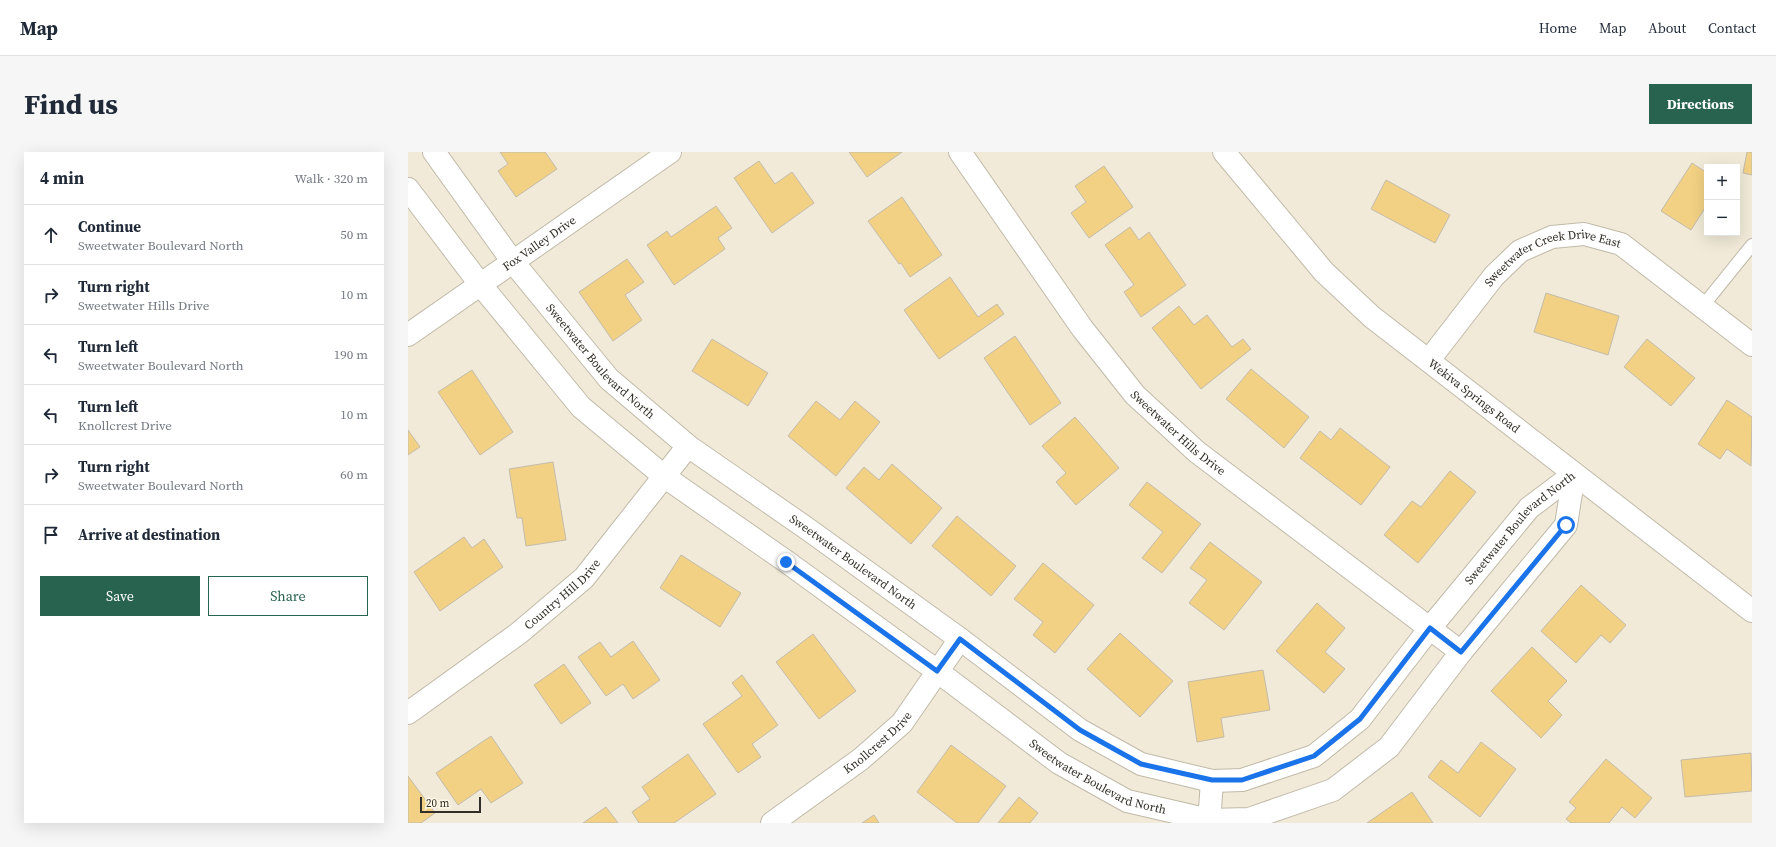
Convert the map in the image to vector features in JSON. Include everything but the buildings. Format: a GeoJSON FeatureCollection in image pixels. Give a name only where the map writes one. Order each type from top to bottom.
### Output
{"type":"FeatureCollection","features":[{"type":"Feature","properties":{"kind":"street","name":"Sweetwater Boulevard North"},"geometry":{"type":"LineString","coordinates":[[434,152],[513,262],[609,379],[688,446],[809,530],[960,639],[1080,730],[1141,764],[1212,780],[1242,780],[1314,756],[1360,719],[1430,628],[1529,508],[1574,474]]}},
{"type":"Feature","properties":{"kind":"street","name":"Fox Valley Drive"},"geometry":{"type":"LineString","coordinates":[[408,335],[670,152]]}},
{"type":"Feature","properties":{"kind":"street","name":"Sweetwater Hills Drive"},"geometry":{"type":"LineString","coordinates":[[960,152],[1082,328],[1135,395],[1197,452],[1461,652]]}},
{"type":"Feature","properties":{"kind":"street","name":"Wekiva Springs Road"},"geometry":{"type":"LineString","coordinates":[[1224,152],[1324,272],[1372,316],[1752,611]]}},
{"type":"Feature","properties":{"kind":"street","name":"Sweetwater Boulevard North"},"geometry":{"type":"LineString","coordinates":[[408,189],[480,284],[581,407],[665,477],[937,671],[1059,763],[1127,801],[1209,821],[1249,819],[1333,790],[1389,747],[1461,652],[1566,525],[1574,474]]}},
{"type":"Feature","properties":{"kind":"street","name":"Sweetwater Creek Drive East"},"geometry":{"type":"LineString","coordinates":[[1429,360],[1494,276],[1520,251],[1552,237],[1584,234],[1621,244],[1702,307],[1749,338]]}},
{"type":"Feature","properties":{"kind":"street","name":"Country Hill Drive"},"geometry":{"type":"LineString","coordinates":[[408,713],[519,633],[584,578],[688,446]]}},
{"type":"Feature","properties":{"kind":"street","name":"Knollcrest Drive"},"geometry":{"type":"LineString","coordinates":[[772,823],[861,759],[902,723],[960,639]]}},
{"type":"Feature","properties":{"kind":"street"},"geometry":{"type":"LineString","coordinates":[[1209,821],[1212,780]]}},
{"type":"Feature","properties":{"kind":"lane"},"geometry":{"type":"LineString","coordinates":[[1702,307],[1752,245]]}},
{"type":"Feature","properties":{"kind":"route"},"geometry":{"type":"LineString","coordinates":[[786,562],[937,671],[960,639],[1080,730],[1141,764],[1212,780],[1242,780],[1314,756],[1360,719],[1430,628],[1461,652],[1566,525]]}}]}
